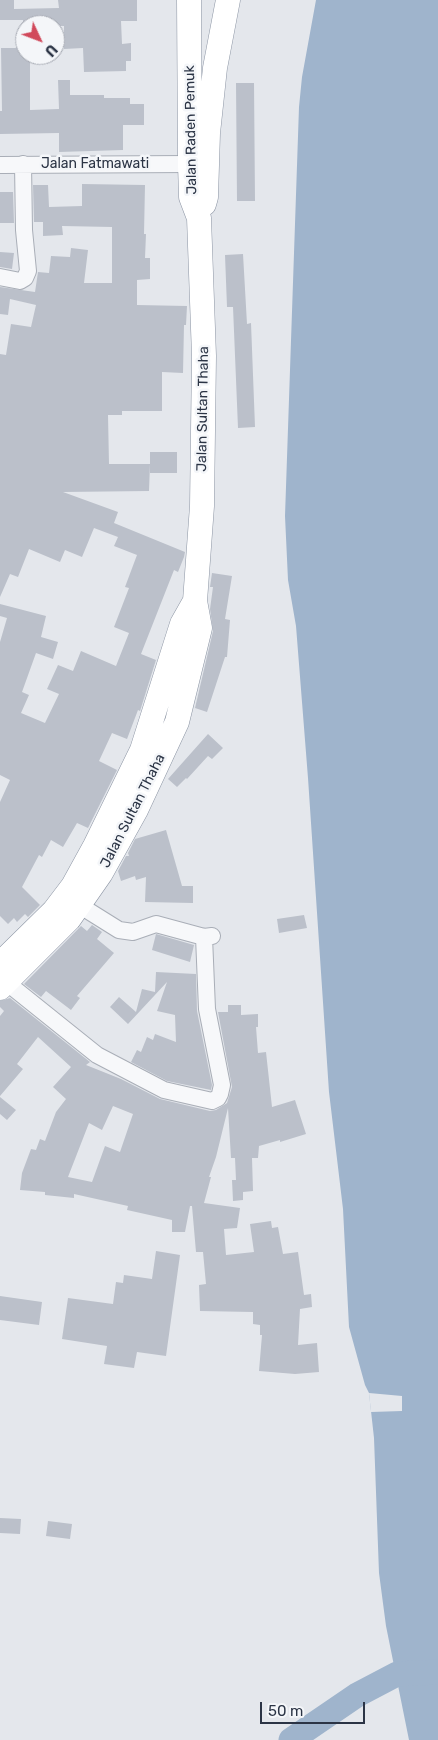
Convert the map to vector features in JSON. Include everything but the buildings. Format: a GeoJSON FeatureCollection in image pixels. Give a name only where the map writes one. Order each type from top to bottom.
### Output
{"type":"FeatureCollection","features":[{"type":"Feature","properties":{"kind":"highway","name":"Jalan Raden Pemuk"},"geometry":{"type":"LineString","coordinates":[[189,0],[191,197],[199,218]]}},
{"type":"Feature","properties":{"kind":"highway","name":"Jalan Raden Pemuk"},"geometry":{"type":"LineString","coordinates":[[199,218],[206,197],[208,133],[215,68],[228,0]]}},
{"type":"Feature","properties":{"kind":"highway"},"geometry":{"type":"LineString","coordinates":[[189,65],[215,68]]}},
{"type":"Feature","properties":{"kind":"highway","name":"Jalan Sultan Thaha"},"geometry":{"type":"LineString","coordinates":[[2,978],[69,919],[101,873],[126,806],[182,624],[195,600],[202,506],[204,356],[199,218]]}},
{"type":"Feature","properties":{"kind":"highway","name":"Jalan Sultan Thaha"},"geometry":{"type":"LineString","coordinates":[[2,978],[73,886],[126,806]]}},
{"type":"Feature","properties":{"kind":"street"},"geometry":{"type":"LineString","coordinates":[[0,277],[20,281],[25,278],[28,271],[24,230],[23,164]]}},
{"type":"Feature","properties":{"kind":"street","name":"Jalan Fatmawati"},"geometry":{"type":"LineString","coordinates":[[0,165],[190,164]]}},
{"type":"Feature","properties":{"kind":"street"},"geometry":{"type":"LineString","coordinates":[[2,978],[97,1056],[164,1090],[212,1101],[218,1098],[222,1085],[207,1009],[208,936],[156,924],[133,932],[119,930],[79,905]]}},
{"type":"Feature","properties":{"kind":"water"},"geometry":{"type":"Polygon","coordinates":[[[316,0],[438,0],[438,1740],[409,1740],[386,1626],[379,1573],[374,1438],[369,1393],[365,1385],[349,1327],[343,1209],[329,1092],[296,626],[288,580],[285,516],[299,107],[302,77],[316,0]]]}},
{"type":"Feature","properties":{"kind":"pier"},"geometry":{"type":"Polygon","coordinates":[[[369,1393],[402,1396],[402,1411],[371,1412],[369,1393]]]}},
{"type":"Feature","properties":{"kind":"waterway"},"geometry":{"type":"LineString","coordinates":[[291,1740],[357,1695],[397,1674],[438,1672]]}}]}
